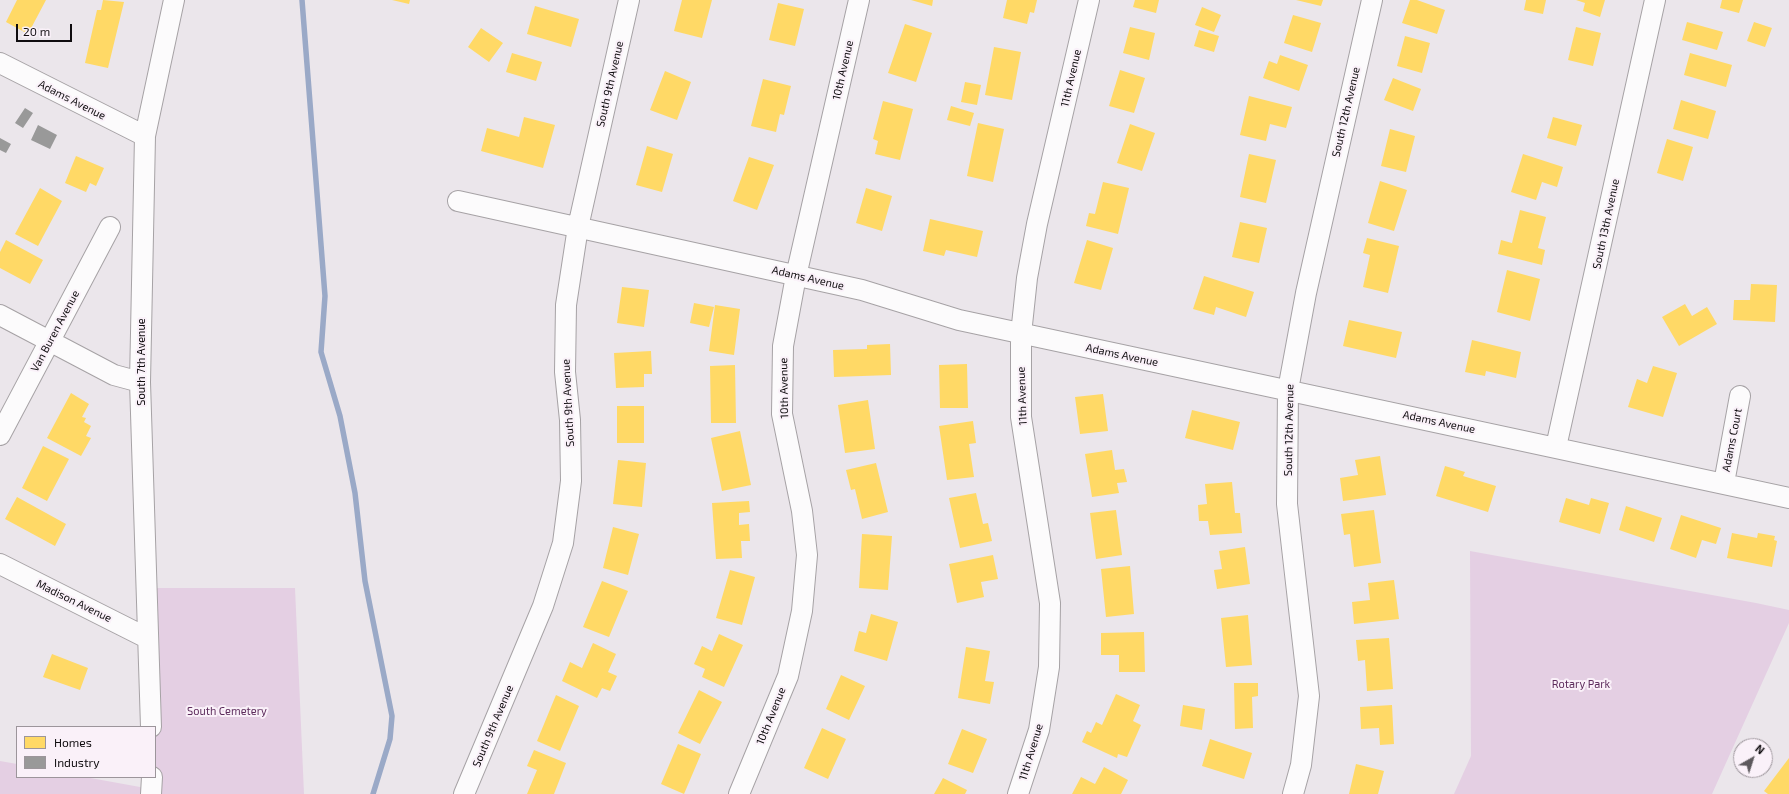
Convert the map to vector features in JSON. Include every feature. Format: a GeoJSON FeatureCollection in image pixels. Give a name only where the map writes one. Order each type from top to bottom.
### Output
{"type":"FeatureCollection","features":[{"type":"Feature","properties":{"kind":"street","name":"South 7th Avenue"},"geometry":{"type":"LineString","coordinates":[[151,726],[140,382],[144,136],[174,0]]}},
{"type":"Feature","properties":{"kind":"street","name":"South 9th Avenue"},"geometry":{"type":"LineString","coordinates":[[464,794],[543,606],[563,543],[571,481],[570,420],[565,372],[566,305],[578,227],[629,0]]}},
{"type":"Feature","properties":{"kind":"street","name":"10th Avenue"},"geometry":{"type":"LineString","coordinates":[[739,794],[788,676],[802,611],[807,555],[802,511],[782,414],[784,346],[796,276],[859,0]]}},
{"type":"Feature","properties":{"kind":"street","name":"11th Avenue"},"geometry":{"type":"LineString","coordinates":[[1018,794],[1039,730],[1049,667],[1050,603],[1021,417],[1020,334],[1027,278],[1037,224],[1089,0]]}},
{"type":"Feature","properties":{"kind":"street","name":"South 12th Avenue"},"geometry":{"type":"LineString","coordinates":[[1293,794],[1301,765],[1309,696],[1287,504],[1288,390],[1306,293],[1372,0]]}},
{"type":"Feature","properties":{"kind":"street","name":"South 13th Avenue"},"geometry":{"type":"LineString","coordinates":[[1556,447],[1655,0]]}},
{"type":"Feature","properties":{"kind":"street","name":"Adams Avenue"},"geometry":{"type":"LineString","coordinates":[[0,63],[144,136]]}},
{"type":"Feature","properties":{"kind":"street","name":"Adams Avenue"},"geometry":{"type":"LineString","coordinates":[[458,201],[862,290],[959,320],[1020,334],[1556,447],[1789,498]]}},
{"type":"Feature","properties":{"kind":"street","name":"Van Buren Avenue"},"geometry":{"type":"LineString","coordinates":[[0,435],[110,227]]}},
{"type":"Feature","properties":{"kind":"street"},"geometry":{"type":"LineString","coordinates":[[0,315],[114,374],[140,382]]}},
{"type":"Feature","properties":{"kind":"street","name":"Adams Court"},"geometry":{"type":"LineString","coordinates":[[1724,483],[1740,396]]}},
{"type":"Feature","properties":{"kind":"street","name":"Madison Avenue"},"geometry":{"type":"LineString","coordinates":[[0,564],[147,638]]}},
{"type":"Feature","properties":{"kind":"street"},"geometry":{"type":"LineString","coordinates":[[151,794],[152,778]]}},
{"type":"Feature","properties":{"kind":"green space","name":"Rotary Park"},"geometry":{"type":"Polygon","coordinates":[[[1470,551],[1789,610],[1789,623],[1737,738],[1733,738],[1733,747],[1712,794],[1454,794],[1471,756],[1470,551]]]}},
{"type":"Feature","properties":{"kind":"green space","name":"South Cemetery"},"geometry":{"type":"Polygon","coordinates":[[[151,588],[295,588],[304,794],[155,794],[155,726],[151,588]]]}},
{"type":"Feature","properties":{"kind":"green space"},"geometry":{"type":"Polygon","coordinates":[[[0,761],[16,764],[16,778],[90,778],[151,789],[151,794],[0,794],[0,761]]]}},
{"type":"Feature","properties":{"kind":"building: Homes"},"geometry":{"type":"Polygon","coordinates":[[[17,0],[46,0],[28,34],[6,22],[17,0]]]}},
{"type":"Feature","properties":{"kind":"building: Homes"},"geometry":{"type":"Polygon","coordinates":[[[103,0],[124,2],[108,68],[85,63],[97,10],[101,10],[103,0]]]}},
{"type":"Feature","properties":{"kind":"building: Homes"},"geometry":{"type":"Polygon","coordinates":[[[392,0],[410,0],[409,4],[392,0]]]}},
{"type":"Feature","properties":{"kind":"building: Homes"},"geometry":{"type":"Polygon","coordinates":[[[682,0],[712,0],[702,38],[674,31],[682,0]]]}},
{"type":"Feature","properties":{"kind":"building: Homes"},"geometry":{"type":"Polygon","coordinates":[[[911,0],[933,0],[932,6],[911,0]]]}},
{"type":"Feature","properties":{"kind":"building: Homes"},"geometry":{"type":"Polygon","coordinates":[[[1007,0],[1037,0],[1034,13],[1030,12],[1027,24],[1003,18],[1007,0]]]}},
{"type":"Feature","properties":{"kind":"building: Homes"},"geometry":{"type":"Polygon","coordinates":[[[1135,0],[1159,0],[1156,13],[1133,7],[1135,0]]]}},
{"type":"Feature","properties":{"kind":"building: Homes"},"geometry":{"type":"Polygon","coordinates":[[[1296,0],[1323,0],[1321,6],[1296,0]]]}},
{"type":"Feature","properties":{"kind":"building: Homes"},"geometry":{"type":"Polygon","coordinates":[[[1410,0],[1417,0],[1445,10],[1437,34],[1402,23],[1410,0]]]}},
{"type":"Feature","properties":{"kind":"building: Homes"},"geometry":{"type":"Polygon","coordinates":[[[1526,0],[1546,0],[1543,14],[1524,10],[1526,0]]]}},
{"type":"Feature","properties":{"kind":"building: Homes"},"geometry":{"type":"Polygon","coordinates":[[[1576,0],[1605,0],[1600,17],[1583,11],[1585,3],[1576,0]]]}},
{"type":"Feature","properties":{"kind":"building: Homes"},"geometry":{"type":"Polygon","coordinates":[[[1722,0],[1743,0],[1739,13],[1720,8],[1722,0]]]}},
{"type":"Feature","properties":{"kind":"building: Homes"},"geometry":{"type":"Polygon","coordinates":[[[778,3],[804,9],[795,46],[769,40],[778,3]]]}},
{"type":"Feature","properties":{"kind":"building: Homes"},"geometry":{"type":"Polygon","coordinates":[[[535,6],[579,19],[571,47],[527,34],[535,6]]]}},
{"type":"Feature","properties":{"kind":"building: Homes"},"geometry":{"type":"Polygon","coordinates":[[[1202,7],[1221,15],[1214,32],[1195,25],[1202,7]]]}},
{"type":"Feature","properties":{"kind":"building: Homes"},"geometry":{"type":"Polygon","coordinates":[[[1293,15],[1321,23],[1312,52],[1284,43],[1293,15]]]}},
{"type":"Feature","properties":{"kind":"building: Homes"},"geometry":{"type":"Polygon","coordinates":[[[1687,22],[1723,32],[1717,50],[1682,40],[1687,22]]]}},
{"type":"Feature","properties":{"kind":"building: Homes"},"geometry":{"type":"Polygon","coordinates":[[[1754,22],[1772,28],[1765,47],[1747,41],[1754,22]]]}},
{"type":"Feature","properties":{"kind":"building: Homes"},"geometry":{"type":"Polygon","coordinates":[[[905,24],[932,33],[916,82],[888,73],[905,24]]]}},
{"type":"Feature","properties":{"kind":"building: Homes"},"geometry":{"type":"Polygon","coordinates":[[[1130,27],[1155,33],[1149,60],[1123,53],[1130,27]]]}},
{"type":"Feature","properties":{"kind":"building: Homes"},"geometry":{"type":"Polygon","coordinates":[[[1576,27],[1601,33],[1593,66],[1568,60],[1576,27]]]}},
{"type":"Feature","properties":{"kind":"building: Homes"},"geometry":{"type":"Polygon","coordinates":[[[481,28],[503,43],[489,62],[468,47],[481,28]]]}},
{"type":"Feature","properties":{"kind":"building: Homes"},"geometry":{"type":"Polygon","coordinates":[[[1199,30],[1219,36],[1214,52],[1194,46],[1199,30]]]}},
{"type":"Feature","properties":{"kind":"building: Homes"},"geometry":{"type":"Polygon","coordinates":[[[1405,36],[1430,43],[1422,73],[1397,66],[1405,36]]]}},
{"type":"Feature","properties":{"kind":"building: Homes"},"geometry":{"type":"Polygon","coordinates":[[[994,47],[1021,52],[1012,100],[985,95],[994,47]]]}},
{"type":"Feature","properties":{"kind":"building: Homes"},"geometry":{"type":"Polygon","coordinates":[[[512,53],[542,62],[536,81],[506,72],[512,53]]]}},
{"type":"Feature","properties":{"kind":"building: Homes"},"geometry":{"type":"Polygon","coordinates":[[[1690,53],[1732,65],[1726,87],[1684,75],[1690,53]]]}},
{"type":"Feature","properties":{"kind":"building: Homes"},"geometry":{"type":"Polygon","coordinates":[[[1280,55],[1308,65],[1299,91],[1263,78],[1269,61],[1277,64],[1280,55]]]}},
{"type":"Feature","properties":{"kind":"building: Homes"},"geometry":{"type":"Polygon","coordinates":[[[1120,70],[1145,78],[1134,113],[1109,106],[1120,70]]]}},
{"type":"Feature","properties":{"kind":"building: Homes"},"geometry":{"type":"Polygon","coordinates":[[[665,71],[691,82],[677,120],[650,110],[665,71]]]}},
{"type":"Feature","properties":{"kind":"building: Homes"},"geometry":{"type":"Polygon","coordinates":[[[1393,78],[1421,89],[1413,111],[1384,100],[1393,78]]]}},
{"type":"Feature","properties":{"kind":"building: Homes"},"geometry":{"type":"Polygon","coordinates":[[[763,79],[791,86],[784,115],[780,114],[776,132],[751,126],[763,79]]]}},
{"type":"Feature","properties":{"kind":"building: Homes"},"geometry":{"type":"Polygon","coordinates":[[[965,82],[981,85],[977,105],[961,102],[965,82]]]}},
{"type":"Feature","properties":{"kind":"building: Homes"},"geometry":{"type":"Polygon","coordinates":[[[1249,96],[1292,107],[1286,128],[1270,124],[1266,141],[1240,135],[1249,96]]]}},
{"type":"Feature","properties":{"kind":"building: Homes"},"geometry":{"type":"Polygon","coordinates":[[[1681,100],[1716,111],[1708,139],[1673,129],[1681,100]]]}},
{"type":"Feature","properties":{"kind":"building: Homes"},"geometry":{"type":"Polygon","coordinates":[[[883,101],[913,109],[900,160],[875,154],[878,141],[873,139],[883,101]]]}},
{"type":"Feature","properties":{"kind":"building: Homes"},"geometry":{"type":"Polygon","coordinates":[[[951,106],[974,113],[970,126],[947,120],[951,106]]]}},
{"type":"Feature","properties":{"kind":"building: Homes"},"geometry":{"type":"Polygon","coordinates":[[[524,117],[555,125],[543,168],[481,151],[487,128],[519,137],[524,117]]]}},
{"type":"Feature","properties":{"kind":"building: Homes"},"geometry":{"type":"Polygon","coordinates":[[[1553,117],[1582,125],[1576,146],[1547,138],[1553,117]]]}},
{"type":"Feature","properties":{"kind":"building: Homes"},"geometry":{"type":"Polygon","coordinates":[[[978,123],[1004,129],[993,182],[967,176],[978,123]]]}},
{"type":"Feature","properties":{"kind":"building: Homes"},"geometry":{"type":"Polygon","coordinates":[[[1130,124],[1155,133],[1142,171],[1117,163],[1130,124]]]}},
{"type":"Feature","properties":{"kind":"building: Homes"},"geometry":{"type":"Polygon","coordinates":[[[1390,129],[1415,136],[1406,172],[1381,166],[1390,129]]]}},
{"type":"Feature","properties":{"kind":"building: Homes"},"geometry":{"type":"Polygon","coordinates":[[[1667,139],[1693,147],[1683,181],[1657,173],[1667,139]]]}},
{"type":"Feature","properties":{"kind":"building: Homes"},"geometry":{"type":"Polygon","coordinates":[[[647,146],[673,154],[662,192],[636,185],[647,146]]]}},
{"type":"Feature","properties":{"kind":"building: Homes"},"geometry":{"type":"Polygon","coordinates":[[[1249,154],[1276,160],[1266,203],[1240,197],[1249,154]]]}},
{"type":"Feature","properties":{"kind":"building: Homes"},"geometry":{"type":"Polygon","coordinates":[[[1523,154],[1563,167],[1557,187],[1542,182],[1536,200],[1511,192],[1523,154]]]}},
{"type":"Feature","properties":{"kind":"building: Homes"},"geometry":{"type":"Polygon","coordinates":[[[76,156],[104,168],[96,186],[90,183],[86,192],[65,183],[76,156]]]}},
{"type":"Feature","properties":{"kind":"building: Homes"},"geometry":{"type":"Polygon","coordinates":[[[749,157],[774,165],[757,210],[733,201],[749,157]]]}},
{"type":"Feature","properties":{"kind":"building: Homes"},"geometry":{"type":"Polygon","coordinates":[[[1380,181],[1407,190],[1394,231],[1368,223],[1380,181]]]}},
{"type":"Feature","properties":{"kind":"building: Homes"},"geometry":{"type":"Polygon","coordinates":[[[1103,182],[1129,188],[1118,234],[1086,226],[1089,213],[1095,214],[1103,182]]]}},
{"type":"Feature","properties":{"kind":"building: Homes"},"geometry":{"type":"Polygon","coordinates":[[[40,188],[62,201],[38,246],[15,234],[40,188]]]}},
{"type":"Feature","properties":{"kind":"building: Homes"},"geometry":{"type":"Polygon","coordinates":[[[866,188],[892,196],[882,231],[856,223],[866,188]]]}},
{"type":"Feature","properties":{"kind":"building: Homes"},"geometry":{"type":"Polygon","coordinates":[[[1520,210],[1546,217],[1538,248],[1545,250],[1542,265],[1498,254],[1501,240],[1512,243],[1520,210]]]}},
{"type":"Feature","properties":{"kind":"building: Homes"},"geometry":{"type":"Polygon","coordinates":[[[930,219],[983,231],[977,257],[946,250],[944,256],[923,251],[930,219]]]}},
{"type":"Feature","properties":{"kind":"building: Homes"},"geometry":{"type":"Polygon","coordinates":[[[1240,222],[1267,228],[1259,263],[1232,257],[1240,222]]]}},
{"type":"Feature","properties":{"kind":"building: Homes"},"geometry":{"type":"Polygon","coordinates":[[[1367,238],[1399,246],[1388,293],[1363,287],[1370,255],[1363,253],[1367,238]]]}},
{"type":"Feature","properties":{"kind":"building: Homes"},"geometry":{"type":"Polygon","coordinates":[[[6,240],[43,260],[30,284],[0,268],[0,252],[6,240]]]}},
{"type":"Feature","properties":{"kind":"building: Homes"},"geometry":{"type":"Polygon","coordinates":[[[1087,240],[1113,248],[1101,290],[1074,283],[1087,240]]]}},
{"type":"Feature","properties":{"kind":"building: Homes"},"geometry":{"type":"Polygon","coordinates":[[[1507,270],[1540,279],[1530,321],[1497,312],[1507,270]]]}},
{"type":"Feature","properties":{"kind":"building: Homes"},"geometry":{"type":"Polygon","coordinates":[[[1204,276],[1254,292],[1246,317],[1216,307],[1214,315],[1193,309],[1204,276]]]}},
{"type":"Feature","properties":{"kind":"building: Homes"},"geometry":{"type":"Polygon","coordinates":[[[1751,284],[1777,285],[1775,322],[1733,320],[1734,300],[1750,300],[1751,284]]]}},
{"type":"Feature","properties":{"kind":"building: Homes"},"geometry":{"type":"Polygon","coordinates":[[[622,287],[649,290],[644,327],[617,323],[622,287]]]}},
{"type":"Feature","properties":{"kind":"building: Homes"},"geometry":{"type":"Polygon","coordinates":[[[694,303],[714,307],[709,327],[690,323],[694,303]]]}},
{"type":"Feature","properties":{"kind":"building: Homes"},"geometry":{"type":"Polygon","coordinates":[[[1685,304],[1692,316],[1707,307],[1717,324],[1679,346],[1662,317],[1685,304]]]}},
{"type":"Feature","properties":{"kind":"building: Homes"},"geometry":{"type":"Polygon","coordinates":[[[715,305],[740,309],[734,355],[709,351],[715,305]]]}},
{"type":"Feature","properties":{"kind":"building: Homes"},"geometry":{"type":"Polygon","coordinates":[[[1349,320],[1402,332],[1396,358],[1343,346],[1349,320]]]}},
{"type":"Feature","properties":{"kind":"building: Homes"},"geometry":{"type":"Polygon","coordinates":[[[1472,340],[1521,352],[1516,378],[1486,371],[1485,376],[1465,372],[1472,340]]]}},
{"type":"Feature","properties":{"kind":"building: Homes"},"geometry":{"type":"Polygon","coordinates":[[[890,344],[891,375],[834,377],[833,350],[867,349],[867,345],[890,344]]]}},
{"type":"Feature","properties":{"kind":"building: Homes"},"geometry":{"type":"Polygon","coordinates":[[[651,351],[652,374],[644,374],[644,387],[616,388],[614,353],[651,351]]]}},
{"type":"Feature","properties":{"kind":"building: Homes"},"geometry":{"type":"Polygon","coordinates":[[[967,364],[968,408],[940,408],[939,365],[967,364]]]}},
{"type":"Feature","properties":{"kind":"building: Homes"},"geometry":{"type":"Polygon","coordinates":[[[735,365],[736,423],[711,423],[710,366],[735,365]]]}},
{"type":"Feature","properties":{"kind":"building: Homes"},"geometry":{"type":"Polygon","coordinates":[[[1653,366],[1677,373],[1663,417],[1628,407],[1637,379],[1647,383],[1653,366]]]}},
{"type":"Feature","properties":{"kind":"building: Homes"},"geometry":{"type":"Polygon","coordinates":[[[71,393],[89,404],[82,417],[86,418],[84,422],[91,426],[86,436],[91,438],[81,456],[47,438],[71,393]]]}},
{"type":"Feature","properties":{"kind":"building: Homes"},"geometry":{"type":"Polygon","coordinates":[[[1103,394],[1108,431],[1080,434],[1075,397],[1103,394]]]}},
{"type":"Feature","properties":{"kind":"building: Homes"},"geometry":{"type":"Polygon","coordinates":[[[868,400],[875,449],[845,453],[838,405],[868,400]]]}},
{"type":"Feature","properties":{"kind":"building: Homes"},"geometry":{"type":"Polygon","coordinates":[[[617,406],[644,406],[644,443],[617,443],[617,406]]]}},
{"type":"Feature","properties":{"kind":"building: Homes"},"geometry":{"type":"Polygon","coordinates":[[[1192,410],[1240,422],[1233,450],[1185,438],[1192,410]]]}},
{"type":"Feature","properties":{"kind":"building: Homes"},"geometry":{"type":"Polygon","coordinates":[[[973,421],[976,443],[969,444],[974,477],[947,480],[939,426],[973,421]]]}},
{"type":"Feature","properties":{"kind":"building: Homes"},"geometry":{"type":"Polygon","coordinates":[[[740,431],[751,485],[722,491],[711,438],[740,431]]]}},
{"type":"Feature","properties":{"kind":"building: Homes"},"geometry":{"type":"Polygon","coordinates":[[[43,446],[69,459],[47,501],[22,488],[43,446]]]}},
{"type":"Feature","properties":{"kind":"building: Homes"},"geometry":{"type":"Polygon","coordinates":[[[1112,450],[1115,470],[1124,469],[1127,482],[1117,483],[1119,493],[1092,497],[1085,454],[1112,450]]]}},
{"type":"Feature","properties":{"kind":"building: Homes"},"geometry":{"type":"Polygon","coordinates":[[[1380,456],[1386,495],[1343,501],[1340,478],[1358,475],[1355,460],[1380,456]]]}},
{"type":"Feature","properties":{"kind":"building: Homes"},"geometry":{"type":"Polygon","coordinates":[[[618,460],[646,463],[642,507],[613,504],[618,460]]]}},
{"type":"Feature","properties":{"kind":"building: Homes"},"geometry":{"type":"Polygon","coordinates":[[[876,463],[888,512],[862,519],[855,489],[851,490],[846,470],[876,463]]]}},
{"type":"Feature","properties":{"kind":"building: Homes"},"geometry":{"type":"Polygon","coordinates":[[[1445,466],[1465,472],[1463,476],[1496,486],[1488,512],[1436,496],[1445,466]]]}},
{"type":"Feature","properties":{"kind":"building: Homes"},"geometry":{"type":"Polygon","coordinates":[[[1232,482],[1235,513],[1240,513],[1242,533],[1210,535],[1208,521],[1199,521],[1198,505],[1207,504],[1205,484],[1232,482]]]}},
{"type":"Feature","properties":{"kind":"building: Homes"},"geometry":{"type":"Polygon","coordinates":[[[976,493],[983,524],[988,523],[992,541],[960,548],[949,498],[976,493]]]}},
{"type":"Feature","properties":{"kind":"building: Homes"},"geometry":{"type":"Polygon","coordinates":[[[17,497],[66,524],[55,546],[5,519],[17,497]]]}},
{"type":"Feature","properties":{"kind":"building: Homes"},"geometry":{"type":"Polygon","coordinates":[[[1566,498],[1589,505],[1591,498],[1609,503],[1600,534],[1559,522],[1566,498]]]}},
{"type":"Feature","properties":{"kind":"building: Homes"},"geometry":{"type":"Polygon","coordinates":[[[749,501],[750,512],[739,513],[739,525],[749,524],[750,541],[741,541],[742,558],[716,559],[712,503],[749,501]]]}},
{"type":"Feature","properties":{"kind":"building: Homes"},"geometry":{"type":"Polygon","coordinates":[[[1626,506],[1662,518],[1654,542],[1619,530],[1626,506]]]}},
{"type":"Feature","properties":{"kind":"building: Homes"},"geometry":{"type":"Polygon","coordinates":[[[1116,510],[1122,555],[1096,559],[1090,513],[1116,510]]]}},
{"type":"Feature","properties":{"kind":"building: Homes"},"geometry":{"type":"Polygon","coordinates":[[[1374,510],[1381,563],[1354,567],[1350,534],[1344,535],[1341,514],[1374,510]]]}},
{"type":"Feature","properties":{"kind":"building: Homes"},"geometry":{"type":"Polygon","coordinates":[[[1681,515],[1721,528],[1716,544],[1702,540],[1696,558],[1670,549],[1681,515]]]}},
{"type":"Feature","properties":{"kind":"building: Homes"},"geometry":{"type":"Polygon","coordinates":[[[613,527],[639,534],[628,575],[603,568],[613,527]]]}},
{"type":"Feature","properties":{"kind":"building: Homes"},"geometry":{"type":"Polygon","coordinates":[[[1732,533],[1757,538],[1758,533],[1775,536],[1774,540],[1777,541],[1772,567],[1727,558],[1732,533]]]}},
{"type":"Feature","properties":{"kind":"building: Homes"},"geometry":{"type":"Polygon","coordinates":[[[862,534],[892,536],[888,590],[859,588],[862,534]]]}},
{"type":"Feature","properties":{"kind":"building: Homes"},"geometry":{"type":"Polygon","coordinates":[[[1245,547],[1250,584],[1217,589],[1214,570],[1222,569],[1219,551],[1245,547]]]}},
{"type":"Feature","properties":{"kind":"building: Homes"},"geometry":{"type":"Polygon","coordinates":[[[993,555],[998,579],[981,582],[984,597],[957,603],[949,564],[993,555]]]}},
{"type":"Feature","properties":{"kind":"building: Homes"},"geometry":{"type":"Polygon","coordinates":[[[1130,566],[1134,614],[1106,617],[1101,569],[1130,566]]]}},
{"type":"Feature","properties":{"kind":"building: Homes"},"geometry":{"type":"Polygon","coordinates":[[[730,570],[755,577],[742,625],[716,618],[730,570]]]}},
{"type":"Feature","properties":{"kind":"building: Homes"},"geometry":{"type":"Polygon","coordinates":[[[1394,580],[1399,619],[1354,624],[1352,602],[1370,600],[1368,583],[1394,580]]]}},
{"type":"Feature","properties":{"kind":"building: Homes"},"geometry":{"type":"Polygon","coordinates":[[[602,581],[628,591],[609,637],[583,627],[602,581]]]}},
{"type":"Feature","properties":{"kind":"building: Homes"},"geometry":{"type":"Polygon","coordinates":[[[871,614],[898,622],[887,661],[854,651],[859,631],[866,633],[871,614]]]}},
{"type":"Feature","properties":{"kind":"building: Homes"},"geometry":{"type":"Polygon","coordinates":[[[1248,615],[1252,665],[1226,667],[1221,618],[1248,615]]]}},
{"type":"Feature","properties":{"kind":"building: Homes"},"geometry":{"type":"Polygon","coordinates":[[[1144,632],[1145,672],[1119,672],[1119,655],[1101,655],[1101,633],[1144,632]]]}},
{"type":"Feature","properties":{"kind":"building: Homes"},"geometry":{"type":"Polygon","coordinates":[[[719,634],[743,645],[724,687],[702,677],[705,669],[694,664],[702,646],[712,651],[719,634]]]}},
{"type":"Feature","properties":{"kind":"building: Homes"},"geometry":{"type":"Polygon","coordinates":[[[1389,638],[1393,689],[1367,691],[1365,660],[1358,661],[1356,640],[1389,638]]]}},
{"type":"Feature","properties":{"kind":"building: Homes"},"geometry":{"type":"Polygon","coordinates":[[[593,643],[616,654],[608,672],[617,676],[610,691],[602,688],[597,698],[562,681],[570,662],[582,668],[593,643]]]}},
{"type":"Feature","properties":{"kind":"building: Homes"},"geometry":{"type":"Polygon","coordinates":[[[966,647],[990,651],[985,681],[994,682],[990,704],[958,698],[966,647]]]}},
{"type":"Feature","properties":{"kind":"building: Homes"},"geometry":{"type":"Polygon","coordinates":[[[52,654],[88,668],[80,690],[43,677],[52,654]]]}},
{"type":"Feature","properties":{"kind":"building: Homes"},"geometry":{"type":"Polygon","coordinates":[[[841,675],[865,686],[849,720],[826,709],[841,675]]]}},
{"type":"Feature","properties":{"kind":"building: Homes"},"geometry":{"type":"Polygon","coordinates":[[[1234,683],[1258,683],[1258,696],[1252,697],[1253,728],[1235,729],[1234,683]]]}},
{"type":"Feature","properties":{"kind":"building: Homes"},"geometry":{"type":"Polygon","coordinates":[[[699,690],[722,702],[700,744],[678,733],[699,690]]]}},
{"type":"Feature","properties":{"kind":"building: Homes"},"geometry":{"type":"Polygon","coordinates":[[[1116,694],[1140,705],[1133,721],[1141,725],[1127,757],[1118,754],[1117,758],[1082,742],[1087,731],[1091,733],[1096,722],[1102,725],[1116,694]]]}},
{"type":"Feature","properties":{"kind":"building: Homes"},"geometry":{"type":"Polygon","coordinates":[[[556,695],[579,706],[560,751],[537,741],[556,695]]]}},
{"type":"Feature","properties":{"kind":"building: Homes"},"geometry":{"type":"Polygon","coordinates":[[[1183,705],[1205,709],[1202,730],[1180,726],[1183,705]]]}},
{"type":"Feature","properties":{"kind":"building: Homes"},"geometry":{"type":"Polygon","coordinates":[[[1392,705],[1394,744],[1380,745],[1379,728],[1361,729],[1360,707],[1392,705]]]}},
{"type":"Feature","properties":{"kind":"building: Homes"},"geometry":{"type":"Polygon","coordinates":[[[822,728],[846,739],[828,779],[804,768],[822,728]]]}},
{"type":"Feature","properties":{"kind":"building: Homes"},"geometry":{"type":"Polygon","coordinates":[[[962,729],[987,739],[973,773],[948,764],[962,729]]]}},
{"type":"Feature","properties":{"kind":"building: Homes"},"geometry":{"type":"Polygon","coordinates":[[[1210,739],[1252,753],[1244,779],[1202,766],[1210,739]]]}},
{"type":"Feature","properties":{"kind":"building: Homes"},"geometry":{"type":"Polygon","coordinates":[[[678,744],[701,754],[684,794],[661,784],[678,744]]]}},
{"type":"Feature","properties":{"kind":"building: Homes"},"geometry":{"type":"Polygon","coordinates":[[[534,750],[566,763],[554,794],[527,794],[537,770],[527,766],[534,750]]]}},
{"type":"Feature","properties":{"kind":"building: Homes"},"geometry":{"type":"Polygon","coordinates":[[[1789,758],[1789,794],[1768,794],[1764,791],[1789,758]]]}},
{"type":"Feature","properties":{"kind":"building: Homes"},"geometry":{"type":"Polygon","coordinates":[[[1356,764],[1384,771],[1378,794],[1349,794],[1356,764]]]}},
{"type":"Feature","properties":{"kind":"building: Homes"},"geometry":{"type":"Polygon","coordinates":[[[1104,767],[1128,780],[1121,794],[1072,794],[1081,777],[1095,784],[1104,767]]]}},
{"type":"Feature","properties":{"kind":"building: Homes"},"geometry":{"type":"Polygon","coordinates":[[[943,778],[967,790],[965,794],[934,794],[943,778]]]}},
{"type":"Feature","properties":{"kind":"building: Industry"},"geometry":{"type":"Polygon","coordinates":[[[25,108],[33,113],[23,128],[15,123],[25,108]]]}},
{"type":"Feature","properties":{"kind":"building: Industry"},"geometry":{"type":"Polygon","coordinates":[[[38,125],[57,135],[50,149],[31,140],[38,125]]]}},
{"type":"Feature","properties":{"kind":"building: Industry"},"geometry":{"type":"Polygon","coordinates":[[[0,138],[11,144],[6,153],[0,150],[0,138]]]}},
{"type":"Feature","properties":{"kind":"waterway"},"geometry":{"type":"LineString","coordinates":[[302,0],[325,296],[321,352],[340,416],[355,493],[365,581],[392,716],[390,739],[373,794]]}}]}
